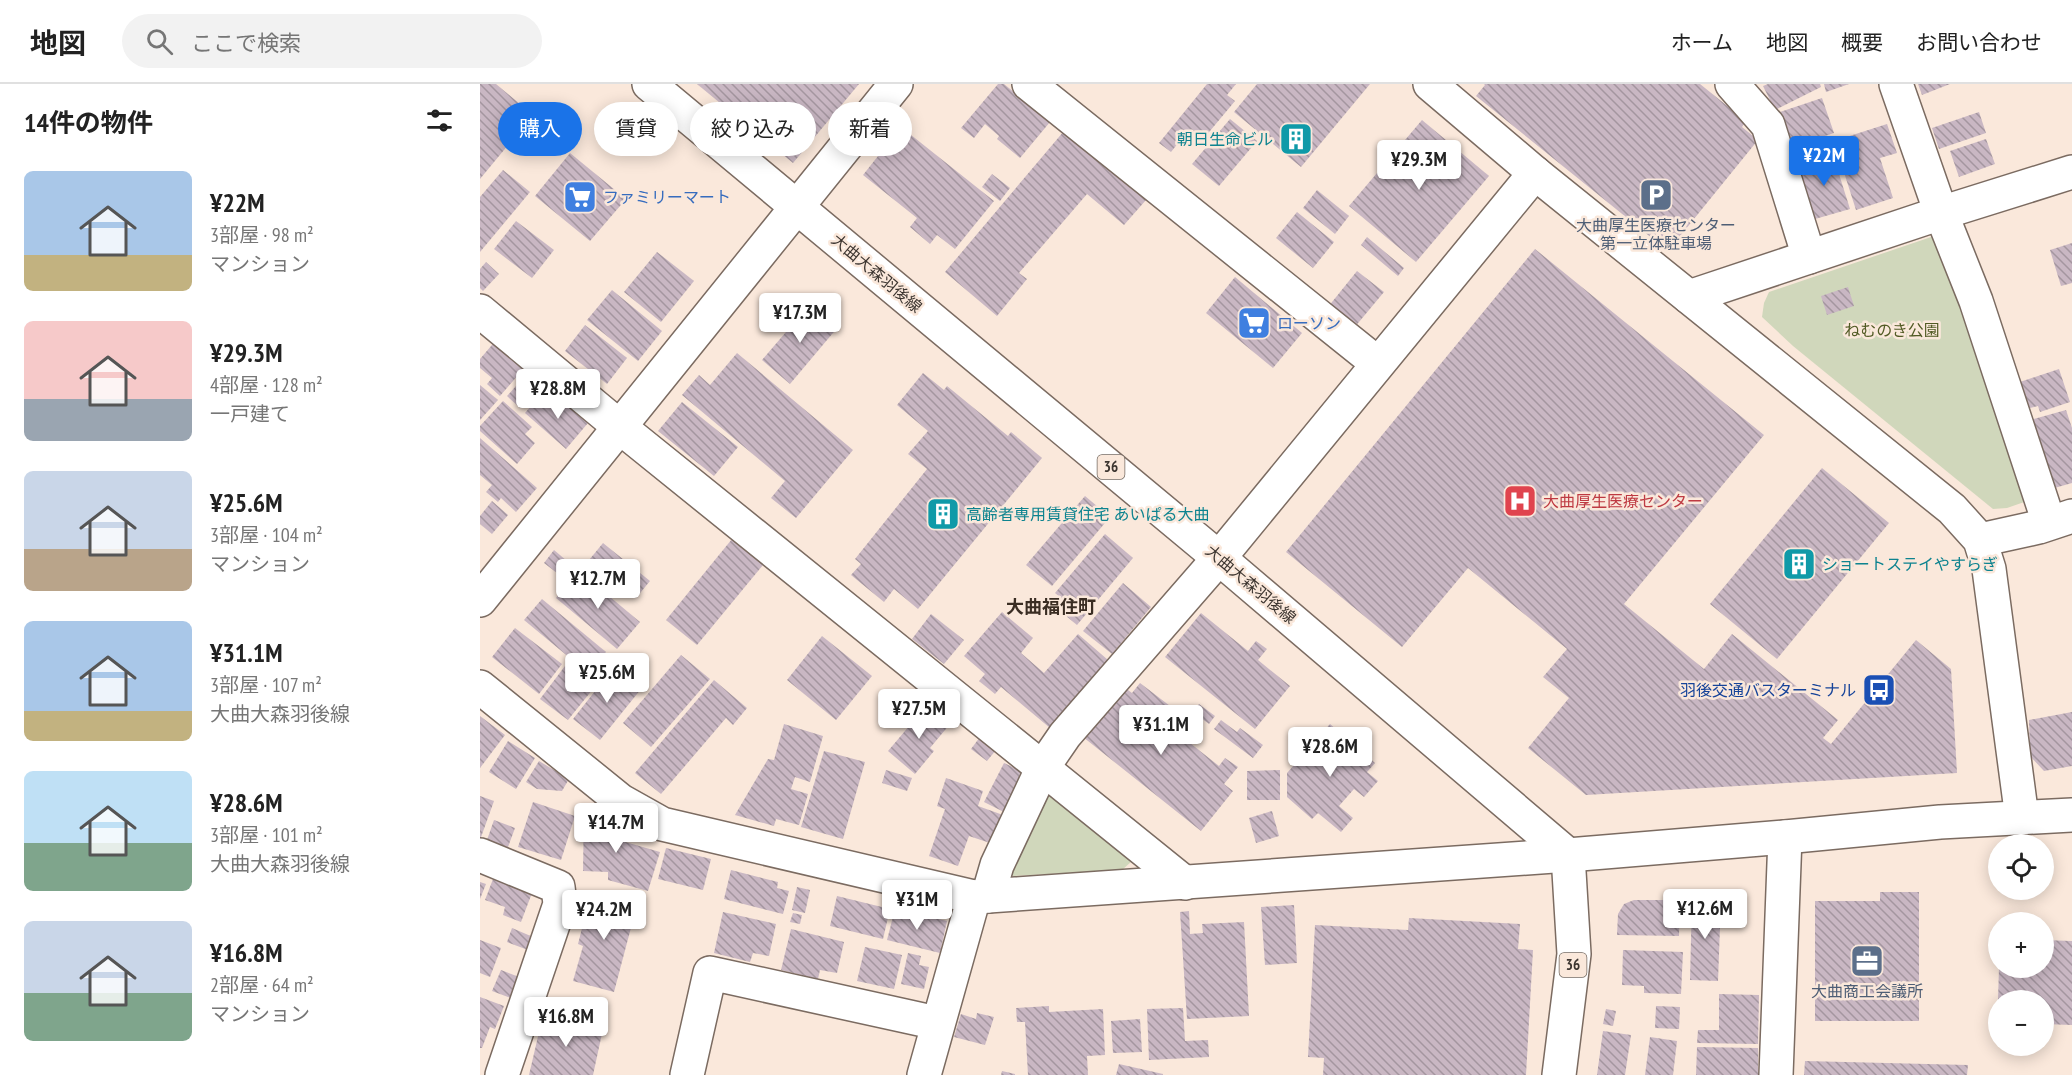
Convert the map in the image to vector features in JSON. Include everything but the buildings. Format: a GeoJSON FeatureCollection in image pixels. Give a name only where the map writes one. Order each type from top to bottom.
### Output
{"type":"FeatureCollection","features":[{"type":"Feature","properties":{"kind":"street","name":"大曲大森羽後線"},"geometry":{"type":"LineString","coordinates":[[649,84],[1219,558],[1569,855]]}},
{"type":"Feature","properties":{"kind":"street"},"geometry":{"type":"LineString","coordinates":[[480,600],[621,428],[796,206],[896,84]]}},
{"type":"Feature","properties":{"kind":"street"},"geometry":{"type":"LineString","coordinates":[[1029,84],[1377,363]]}},
{"type":"Feature","properties":{"kind":"street"},"geometry":{"type":"LineString","coordinates":[[1732,84],[1768,125],[1809,257]]}},
{"type":"Feature","properties":{"kind":"street"},"geometry":{"type":"LineString","coordinates":[[1896,84],[1941,213],[2061,520],[1980,540]]}},
{"type":"Feature","properties":{"kind":"street"},"geometry":{"type":"LineString","coordinates":[[1437,86],[1535,172],[1952,509],[1980,540],[1989,569],[2022,818]]}},
{"type":"Feature","properties":{"kind":"street"},"geometry":{"type":"LineString","coordinates":[[924,1075],[937,1023],[981,896],[998,865],[1043,767],[1065,735],[1219,558],[1535,172]]}},
{"type":"Feature","properties":{"kind":"street"},"geometry":{"type":"LineString","coordinates":[[1689,297],[2072,172]]}},
{"type":"Feature","properties":{"kind":"street"},"geometry":{"type":"LineString","coordinates":[[485,327],[621,428],[1185,883]]}},
{"type":"Feature","properties":{"kind":"street"},"geometry":{"type":"LineString","coordinates":[[480,687],[621,801],[662,824],[981,896],[1569,855],[1940,822],[2072,814]]}},
{"type":"Feature","properties":{"kind":"street"},"geometry":{"type":"LineString","coordinates":[[1776,1075],[1785,837]]}},
{"type":"Feature","properties":{"kind":"street"},"geometry":{"type":"LineString","coordinates":[[480,855],[558,887],[560,904],[502,1075]]}},
{"type":"Feature","properties":{"kind":"street","name":"36"},"geometry":{"type":"LineString","coordinates":[[1559,1075],[1574,954],[1569,855]]}},
{"type":"Feature","properties":{"kind":"street"},"geometry":{"type":"LineString","coordinates":[[687,1075],[710,973],[937,1023]]}},
{"type":"Feature","properties":{"kind":"green space","name":"ねむのき公園"},"geometry":{"type":"Polygon","coordinates":[[[1940,234],[2030,500],[2007,508],[1993,509],[1793,346],[1762,317],[1764,303],[1769,292],[1940,234]]]}},
{"type":"Feature","properties":{"kind":"green space"},"geometry":{"type":"Polygon","coordinates":[[[1048,792],[1131,852],[1131,862],[1122,870],[1013,876],[1009,867],[1048,792]]]}},
{"type":"Feature","properties":{"kind":"place","name":"朝日生命ビル"},"geometry":{"type":"Point","coordinates":[1296,139]}},
{"type":"Feature","properties":{"kind":"place","name":"大曲厚生医療センター 第一立体駐車場"},"geometry":{"type":"Point","coordinates":[1656,195]}},
{"type":"Feature","properties":{"kind":"place","name":"ファミリーマート"},"geometry":{"type":"Point","coordinates":[580,197]}},
{"type":"Feature","properties":{"kind":"place","name":"ローソン"},"geometry":{"type":"Point","coordinates":[1254,323]}},
{"type":"Feature","properties":{"kind":"place","name":"大曲厚生医療センター"},"geometry":{"type":"Point","coordinates":[1520,501]}},
{"type":"Feature","properties":{"kind":"place","name":"高齢者専用賃貸住宅 あいぱる大曲"},"geometry":{"type":"Point","coordinates":[943,514]}},
{"type":"Feature","properties":{"kind":"place","name":"ショートステイやすらぎ"},"geometry":{"type":"Point","coordinates":[1799,564]}},
{"type":"Feature","properties":{"kind":"place","name":"羽後交通バスターミナル"},"geometry":{"type":"Point","coordinates":[1879,690]}},
{"type":"Feature","properties":{"kind":"place","name":"大曲商工会議所"},"geometry":{"type":"Point","coordinates":[1867,961]}},
{"type":"Feature","properties":{"kind":"district","name":"大曲福住町"},"geometry":{"type":"Point","coordinates":[1051,607]}}]}
